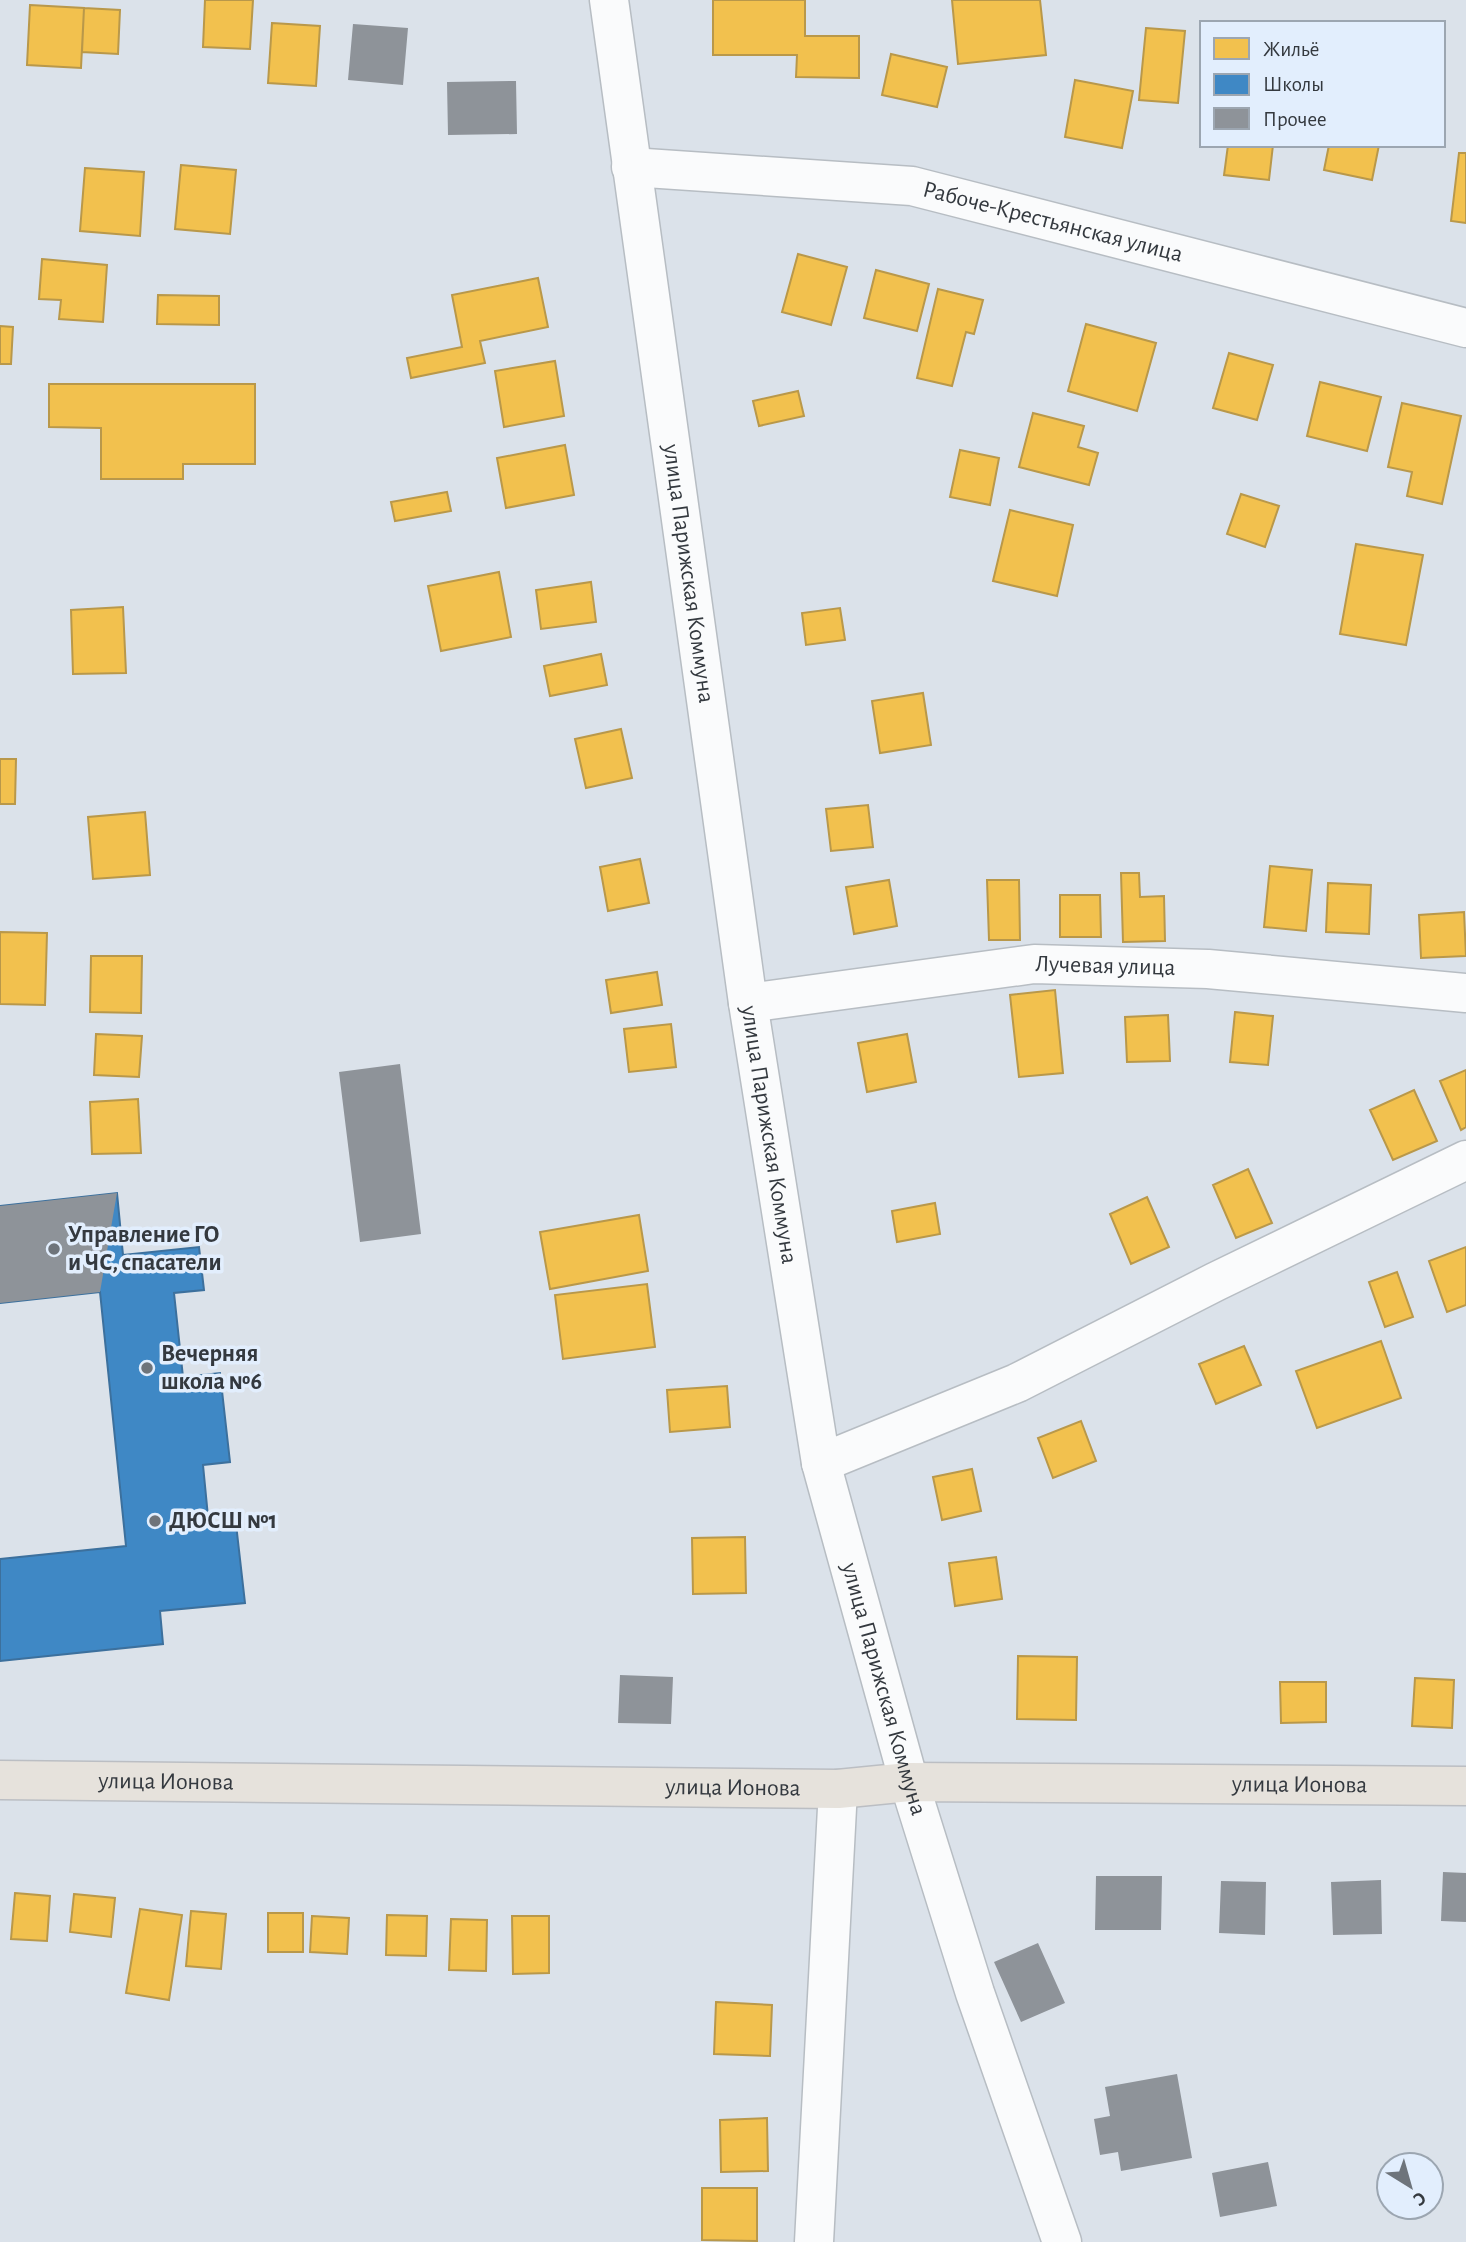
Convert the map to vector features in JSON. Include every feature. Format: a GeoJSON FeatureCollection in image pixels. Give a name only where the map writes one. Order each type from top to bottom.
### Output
{"type":"FeatureCollection","features":[{"type":"Feature","properties":{"kind":"main road","name":"улица Ионова"},"geometry":{"type":"LineString","coordinates":[[0,1780],[838,1789],[909,1782],[1466,1786]]}},
{"type":"Feature","properties":{"kind":"street","name":"улица Парижская Коммуна"},"geometry":{"type":"LineString","coordinates":[[609,0],[748,1003],[821,1463],[909,1782],[975,1993],[1062,2242]]}},
{"type":"Feature","properties":{"kind":"street","name":"Рабоче-Крестьянская улица"},"geometry":{"type":"LineString","coordinates":[[631,167],[912,186],[1466,328]]}},
{"type":"Feature","properties":{"kind":"street","name":"Лучевая улица"},"geometry":{"type":"LineString","coordinates":[[748,1003],[1034,964],[1208,969],[1466,993]]}},
{"type":"Feature","properties":{"kind":"street"},"geometry":{"type":"LineString","coordinates":[[821,1463],[1017,1383],[1215,1282],[1466,1160]]}},
{"type":"Feature","properties":{"kind":"street"},"geometry":{"type":"LineString","coordinates":[[814,2242],[838,1789]]}},
{"type":"Feature","properties":{"kind":"building: Жильё"},"geometry":{"type":"Polygon","coordinates":[[[205,0],[253,0],[250,49],[203,47],[205,0]]]}},
{"type":"Feature","properties":{"kind":"building: Жильё"},"geometry":{"type":"Polygon","coordinates":[[[713,0],[805,0],[805,36],[859,36],[859,78],[796,77],[797,55],[713,55],[713,0]]]}},
{"type":"Feature","properties":{"kind":"building: Жильё"},"geometry":{"type":"Polygon","coordinates":[[[952,0],[1040,0],[1046,55],[958,64],[952,0]]]}},
{"type":"Feature","properties":{"kind":"building: Жильё"},"geometry":{"type":"Polygon","coordinates":[[[30,5],[84,8],[81,68],[27,65],[30,5]]]}},
{"type":"Feature","properties":{"kind":"building: Жильё"},"geometry":{"type":"Polygon","coordinates":[[[84,8],[120,10],[118,54],[82,52],[84,8]]]}},
{"type":"Feature","properties":{"kind":"building: Жильё"},"geometry":{"type":"Polygon","coordinates":[[[272,23],[320,26],[316,86],[268,83],[272,23]]]}},
{"type":"Feature","properties":{"kind":"building: Жильё"},"geometry":{"type":"Polygon","coordinates":[[[1146,28],[1185,31],[1178,103],[1139,100],[1146,28]]]}},
{"type":"Feature","properties":{"kind":"building: Жильё"},"geometry":{"type":"Polygon","coordinates":[[[891,54],[947,67],[937,107],[882,95],[891,54]]]}},
{"type":"Feature","properties":{"kind":"building: Жильё"},"geometry":{"type":"Polygon","coordinates":[[[1075,80],[1133,91],[1122,148],[1065,137],[1075,80]]]}},
{"type":"Feature","properties":{"kind":"building: Жильё"},"geometry":{"type":"Polygon","coordinates":[[[1228,147],[1273,147],[1269,180],[1224,175],[1228,147]]]}},
{"type":"Feature","properties":{"kind":"building: Жильё"},"geometry":{"type":"Polygon","coordinates":[[[1329,147],[1379,147],[1372,180],[1324,170],[1329,147]]]}},
{"type":"Feature","properties":{"kind":"building: Жильё"},"geometry":{"type":"Polygon","coordinates":[[[1459,153],[1466,153],[1466,223],[1451,221],[1459,153]]]}},
{"type":"Feature","properties":{"kind":"building: Жильё"},"geometry":{"type":"Polygon","coordinates":[[[181,165],[236,170],[230,234],[175,229],[181,165]]]}},
{"type":"Feature","properties":{"kind":"building: Жильё"},"geometry":{"type":"Polygon","coordinates":[[[85,168],[144,172],[140,236],[80,231],[85,168]]]}},
{"type":"Feature","properties":{"kind":"building: Жильё"},"geometry":{"type":"Polygon","coordinates":[[[798,254],[847,267],[831,325],[782,312],[798,254]]]}},
{"type":"Feature","properties":{"kind":"building: Жильё"},"geometry":{"type":"Polygon","coordinates":[[[42,259],[107,265],[103,322],[59,319],[61,300],[39,299],[42,259]]]}},
{"type":"Feature","properties":{"kind":"building: Жильё"},"geometry":{"type":"Polygon","coordinates":[[[876,270],[929,284],[917,331],[864,318],[876,270]]]}},
{"type":"Feature","properties":{"kind":"building: Жильё"},"geometry":{"type":"Polygon","coordinates":[[[538,278],[548,327],[480,341],[485,363],[411,378],[407,358],[462,347],[452,295],[538,278]]]}},
{"type":"Feature","properties":{"kind":"building: Жильё"},"geometry":{"type":"Polygon","coordinates":[[[938,289],[983,300],[974,334],[966,332],[952,386],[917,378],[938,289]]]}},
{"type":"Feature","properties":{"kind":"building: Жильё"},"geometry":{"type":"Polygon","coordinates":[[[158,295],[219,296],[219,325],[157,324],[158,295]]]}},
{"type":"Feature","properties":{"kind":"building: Жильё"},"geometry":{"type":"Polygon","coordinates":[[[1086,324],[1156,343],[1137,411],[1068,391],[1086,324]]]}},
{"type":"Feature","properties":{"kind":"building: Жильё"},"geometry":{"type":"Polygon","coordinates":[[[0,326],[13,327],[11,364],[0,364],[0,326]]]}},
{"type":"Feature","properties":{"kind":"building: Жильё"},"geometry":{"type":"Polygon","coordinates":[[[1229,353],[1273,365],[1257,420],[1213,408],[1229,353]]]}},
{"type":"Feature","properties":{"kind":"building: Жильё"},"geometry":{"type":"Polygon","coordinates":[[[555,361],[564,416],[504,427],[495,371],[555,361]]]}},
{"type":"Feature","properties":{"kind":"building: Жильё"},"geometry":{"type":"Polygon","coordinates":[[[1320,382],[1381,397],[1367,451],[1307,436],[1320,382]]]}},
{"type":"Feature","properties":{"kind":"building: Жильё"},"geometry":{"type":"Polygon","coordinates":[[[49,384],[255,384],[255,464],[183,464],[183,479],[101,479],[101,428],[49,427],[49,384]]]}},
{"type":"Feature","properties":{"kind":"building: Жильё"},"geometry":{"type":"Polygon","coordinates":[[[798,391],[804,416],[759,426],[753,401],[798,391]]]}},
{"type":"Feature","properties":{"kind":"building: Жильё"},"geometry":{"type":"Polygon","coordinates":[[[1402,403],[1461,416],[1442,504],[1407,496],[1412,472],[1388,467],[1402,403]]]}},
{"type":"Feature","properties":{"kind":"building: Жильё"},"geometry":{"type":"Polygon","coordinates":[[[1033,413],[1084,426],[1078,447],[1098,453],[1089,485],[1019,467],[1033,413]]]}},
{"type":"Feature","properties":{"kind":"building: Жильё"},"geometry":{"type":"Polygon","coordinates":[[[565,445],[574,495],[506,508],[497,458],[565,445]]]}},
{"type":"Feature","properties":{"kind":"building: Жильё"},"geometry":{"type":"Polygon","coordinates":[[[960,450],[999,458],[990,505],[950,497],[960,450]]]}},
{"type":"Feature","properties":{"kind":"building: Жильё"},"geometry":{"type":"Polygon","coordinates":[[[447,492],[451,511],[395,521],[391,502],[447,492]]]}},
{"type":"Feature","properties":{"kind":"building: Жильё"},"geometry":{"type":"Polygon","coordinates":[[[1241,494],[1279,506],[1265,547],[1227,534],[1241,494]]]}},
{"type":"Feature","properties":{"kind":"building: Жильё"},"geometry":{"type":"Polygon","coordinates":[[[1010,510],[1073,525],[1057,596],[993,581],[1010,510]]]}},
{"type":"Feature","properties":{"kind":"building: Жильё"},"geometry":{"type":"Polygon","coordinates":[[[1356,544],[1423,555],[1406,645],[1340,634],[1356,544]]]}},
{"type":"Feature","properties":{"kind":"building: Жильё"},"geometry":{"type":"Polygon","coordinates":[[[499,572],[511,637],[441,651],[428,586],[499,572]]]}},
{"type":"Feature","properties":{"kind":"building: Жильё"},"geometry":{"type":"Polygon","coordinates":[[[591,582],[596,622],[541,629],[536,590],[591,582]]]}},
{"type":"Feature","properties":{"kind":"building: Жильё"},"geometry":{"type":"Polygon","coordinates":[[[123,607],[126,673],[73,674],[71,610],[123,607]]]}},
{"type":"Feature","properties":{"kind":"building: Жильё"},"geometry":{"type":"Polygon","coordinates":[[[840,608],[845,640],[806,645],[802,613],[840,608]]]}},
{"type":"Feature","properties":{"kind":"building: Жильё"},"geometry":{"type":"Polygon","coordinates":[[[601,654],[607,685],[550,696],[544,666],[601,654]]]}},
{"type":"Feature","properties":{"kind":"building: Жильё"},"geometry":{"type":"Polygon","coordinates":[[[923,693],[931,745],[880,753],[872,701],[923,693]]]}},
{"type":"Feature","properties":{"kind":"building: Жильё"},"geometry":{"type":"Polygon","coordinates":[[[621,729],[632,778],[586,788],[575,739],[621,729]]]}},
{"type":"Feature","properties":{"kind":"building: Жильё"},"geometry":{"type":"Polygon","coordinates":[[[0,759],[16,759],[15,804],[0,804],[0,759]]]}},
{"type":"Feature","properties":{"kind":"building: Жильё"},"geometry":{"type":"Polygon","coordinates":[[[868,805],[873,847],[831,851],[826,809],[868,805]]]}},
{"type":"Feature","properties":{"kind":"building: Жильё"},"geometry":{"type":"Polygon","coordinates":[[[145,812],[150,875],[93,879],[88,817],[145,812]]]}},
{"type":"Feature","properties":{"kind":"building: Жильё"},"geometry":{"type":"Polygon","coordinates":[[[640,859],[649,903],[608,911],[600,867],[640,859]]]}},
{"type":"Feature","properties":{"kind":"building: Жильё"},"geometry":{"type":"Polygon","coordinates":[[[1270,866],[1312,870],[1306,931],[1264,927],[1270,866]]]}},
{"type":"Feature","properties":{"kind":"building: Жильё"},"geometry":{"type":"Polygon","coordinates":[[[1121,873],[1139,873],[1140,897],[1164,896],[1165,941],[1123,942],[1121,873]]]}},
{"type":"Feature","properties":{"kind":"building: Жильё"},"geometry":{"type":"Polygon","coordinates":[[[889,880],[897,926],[854,934],[846,887],[889,880]]]}},
{"type":"Feature","properties":{"kind":"building: Жильё"},"geometry":{"type":"Polygon","coordinates":[[[987,880],[1019,880],[1020,940],[989,940],[987,880]]]}},
{"type":"Feature","properties":{"kind":"building: Жильё"},"geometry":{"type":"Polygon","coordinates":[[[1328,883],[1371,885],[1369,934],[1326,932],[1328,883]]]}},
{"type":"Feature","properties":{"kind":"building: Жильё"},"geometry":{"type":"Polygon","coordinates":[[[1060,895],[1100,895],[1101,937],[1060,937],[1060,895]]]}},
{"type":"Feature","properties":{"kind":"building: Жильё"},"geometry":{"type":"Polygon","coordinates":[[[1464,912],[1466,956],[1421,958],[1419,915],[1464,912]]]}},
{"type":"Feature","properties":{"kind":"building: Жильё"},"geometry":{"type":"Polygon","coordinates":[[[0,932],[47,933],[45,1005],[0,1004],[0,932]]]}},
{"type":"Feature","properties":{"kind":"building: Жильё"},"geometry":{"type":"Polygon","coordinates":[[[91,956],[142,956],[141,1013],[90,1012],[91,956]]]}},
{"type":"Feature","properties":{"kind":"building: Жильё"},"geometry":{"type":"Polygon","coordinates":[[[657,972],[662,1005],[611,1013],[606,980],[657,972]]]}},
{"type":"Feature","properties":{"kind":"building: Жильё"},"geometry":{"type":"Polygon","coordinates":[[[1055,990],[1063,1073],[1019,1077],[1010,995],[1055,990]]]}},
{"type":"Feature","properties":{"kind":"building: Жильё"},"geometry":{"type":"Polygon","coordinates":[[[1235,1012],[1273,1016],[1268,1065],[1230,1062],[1235,1012]]]}},
{"type":"Feature","properties":{"kind":"building: Жильё"},"geometry":{"type":"Polygon","coordinates":[[[1168,1015],[1170,1061],[1127,1062],[1125,1017],[1168,1015]]]}},
{"type":"Feature","properties":{"kind":"building: Жильё"},"geometry":{"type":"Polygon","coordinates":[[[671,1024],[676,1067],[629,1072],[624,1029],[671,1024]]]}},
{"type":"Feature","properties":{"kind":"building: Жильё"},"geometry":{"type":"Polygon","coordinates":[[[96,1034],[142,1036],[139,1077],[94,1075],[96,1034]]]}},
{"type":"Feature","properties":{"kind":"building: Жильё"},"geometry":{"type":"Polygon","coordinates":[[[907,1034],[916,1082],[867,1092],[858,1043],[907,1034]]]}},
{"type":"Feature","properties":{"kind":"building: Жильё"},"geometry":{"type":"Polygon","coordinates":[[[1466,1070],[1466,1127],[1461,1130],[1440,1081],[1466,1070]]]}},
{"type":"Feature","properties":{"kind":"building: Жильё"},"geometry":{"type":"Polygon","coordinates":[[[1414,1090],[1437,1141],[1393,1160],[1370,1110],[1414,1090]]]}},
{"type":"Feature","properties":{"kind":"building: Жильё"},"geometry":{"type":"Polygon","coordinates":[[[138,1099],[141,1153],[92,1154],[90,1102],[138,1099]]]}},
{"type":"Feature","properties":{"kind":"building: Жильё"},"geometry":{"type":"Polygon","coordinates":[[[1248,1169],[1272,1223],[1236,1238],[1213,1185],[1248,1169]]]}},
{"type":"Feature","properties":{"kind":"building: Жильё"},"geometry":{"type":"Polygon","coordinates":[[[1147,1197],[1169,1247],[1131,1264],[1110,1214],[1147,1197]]]}},
{"type":"Feature","properties":{"kind":"building: Жильё"},"geometry":{"type":"Polygon","coordinates":[[[935,1203],[940,1234],[897,1242],[892,1211],[935,1203]]]}},
{"type":"Feature","properties":{"kind":"building: Жильё"},"geometry":{"type":"Polygon","coordinates":[[[639,1215],[648,1271],[550,1289],[540,1232],[639,1215]]]}},
{"type":"Feature","properties":{"kind":"building: Жильё"},"geometry":{"type":"Polygon","coordinates":[[[1466,1247],[1466,1305],[1447,1312],[1429,1261],[1466,1247]]]}},
{"type":"Feature","properties":{"kind":"building: Жильё"},"geometry":{"type":"Polygon","coordinates":[[[1397,1272],[1413,1317],[1385,1327],[1369,1282],[1397,1272]]]}},
{"type":"Feature","properties":{"kind":"building: Жильё"},"geometry":{"type":"Polygon","coordinates":[[[647,1284],[655,1347],[563,1359],[555,1295],[647,1284]]]}},
{"type":"Feature","properties":{"kind":"building: Жильё"},"geometry":{"type":"Polygon","coordinates":[[[1381,1341],[1401,1398],[1317,1428],[1296,1371],[1381,1341]]]}},
{"type":"Feature","properties":{"kind":"building: Жильё"},"geometry":{"type":"Polygon","coordinates":[[[1244,1346],[1261,1385],[1216,1404],[1199,1364],[1244,1346]]]}},
{"type":"Feature","properties":{"kind":"building: Жильё"},"geometry":{"type":"Polygon","coordinates":[[[727,1386],[730,1427],[670,1432],[667,1390],[727,1386]]]}},
{"type":"Feature","properties":{"kind":"building: Жильё"},"geometry":{"type":"Polygon","coordinates":[[[1081,1421],[1096,1461],[1053,1478],[1038,1438],[1081,1421]]]}},
{"type":"Feature","properties":{"kind":"building: Жильё"},"geometry":{"type":"Polygon","coordinates":[[[972,1469],[981,1511],[942,1520],[933,1477],[972,1469]]]}},
{"type":"Feature","properties":{"kind":"building: Жильё"},"geometry":{"type":"Polygon","coordinates":[[[745,1537],[746,1593],[693,1594],[692,1538],[745,1537]]]}},
{"type":"Feature","properties":{"kind":"building: Жильё"},"geometry":{"type":"Polygon","coordinates":[[[996,1557],[1002,1599],[955,1606],[949,1563],[996,1557]]]}},
{"type":"Feature","properties":{"kind":"building: Жильё"},"geometry":{"type":"Polygon","coordinates":[[[1018,1656],[1077,1657],[1076,1720],[1017,1719],[1018,1656]]]}},
{"type":"Feature","properties":{"kind":"building: Жильё"},"geometry":{"type":"Polygon","coordinates":[[[1415,1678],[1454,1680],[1452,1728],[1412,1726],[1415,1678]]]}},
{"type":"Feature","properties":{"kind":"building: Жильё"},"geometry":{"type":"Polygon","coordinates":[[[1280,1682],[1326,1682],[1326,1722],[1281,1723],[1280,1682]]]}},
{"type":"Feature","properties":{"kind":"building: Жильё"},"geometry":{"type":"Polygon","coordinates":[[[15,1893],[50,1896],[47,1941],[11,1939],[15,1893]]]}},
{"type":"Feature","properties":{"kind":"building: Жильё"},"geometry":{"type":"Polygon","coordinates":[[[74,1894],[115,1898],[111,1937],[70,1932],[74,1894]]]}},
{"type":"Feature","properties":{"kind":"building: Жильё"},"geometry":{"type":"Polygon","coordinates":[[[140,1909],[182,1915],[169,2000],[126,1993],[140,1909]]]}},
{"type":"Feature","properties":{"kind":"building: Жильё"},"geometry":{"type":"Polygon","coordinates":[[[191,1911],[226,1914],[221,1969],[186,1966],[191,1911]]]}},
{"type":"Feature","properties":{"kind":"building: Жильё"},"geometry":{"type":"Polygon","coordinates":[[[268,1913],[303,1913],[303,1952],[268,1952],[268,1913]]]}},
{"type":"Feature","properties":{"kind":"building: Жильё"},"geometry":{"type":"Polygon","coordinates":[[[387,1915],[427,1916],[426,1956],[386,1955],[387,1915]]]}},
{"type":"Feature","properties":{"kind":"building: Жильё"},"geometry":{"type":"Polygon","coordinates":[[[312,1916],[349,1918],[347,1954],[310,1952],[312,1916]]]}},
{"type":"Feature","properties":{"kind":"building: Жильё"},"geometry":{"type":"Polygon","coordinates":[[[512,1916],[549,1916],[549,1973],[513,1974],[512,1916]]]}},
{"type":"Feature","properties":{"kind":"building: Жильё"},"geometry":{"type":"Polygon","coordinates":[[[451,1919],[487,1920],[486,1971],[449,1970],[451,1919]]]}},
{"type":"Feature","properties":{"kind":"building: Жильё"},"geometry":{"type":"Polygon","coordinates":[[[716,2002],[772,2005],[770,2056],[714,2054],[716,2002]]]}},
{"type":"Feature","properties":{"kind":"building: Жильё"},"geometry":{"type":"Polygon","coordinates":[[[767,2118],[768,2171],[721,2172],[720,2120],[767,2118]]]}},
{"type":"Feature","properties":{"kind":"building: Жильё"},"geometry":{"type":"Polygon","coordinates":[[[702,2188],[757,2188],[757,2241],[702,2240],[702,2188]]]}},
{"type":"Feature","properties":{"kind":"building: Школы"},"geometry":{"type":"Polygon","coordinates":[[[117,1193],[123,1255],[199,1247],[204,1290],[174,1293],[183,1377],[220,1373],[230,1462],[203,1465],[209,1527],[236,1524],[245,1603],[160,1611],[163,1644],[0,1661],[0,1559],[126,1546],[100,1292],[0,1303],[0,1206],[117,1193]]]}},
{"type":"Feature","properties":{"kind":"building: Прочее"},"geometry":{"type":"Polygon","coordinates":[[[353,24],[408,28],[403,85],[348,80],[353,24]]]}},
{"type":"Feature","properties":{"kind":"building: Прочее"},"geometry":{"type":"Polygon","coordinates":[[[516,81],[517,134],[448,135],[447,82],[516,81]]]}},
{"type":"Feature","properties":{"kind":"building: Прочее"},"geometry":{"type":"Polygon","coordinates":[[[400,1064],[421,1234],[360,1242],[339,1072],[400,1064]]]}},
{"type":"Feature","properties":{"kind":"building: Прочее","name":"Управление ГО и ЧС, спасатели"},"geometry":{"type":"Polygon","coordinates":[[[117,1193],[100,1292],[0,1303],[0,1206],[117,1193]]]}},
{"type":"Feature","properties":{"kind":"building: Прочее"},"geometry":{"type":"Polygon","coordinates":[[[620,1675],[673,1677],[671,1724],[618,1723],[620,1675]]]}},
{"type":"Feature","properties":{"kind":"building: Прочее"},"geometry":{"type":"Polygon","coordinates":[[[1443,1872],[1466,1873],[1466,1922],[1441,1921],[1443,1872]]]}},
{"type":"Feature","properties":{"kind":"building: Прочее"},"geometry":{"type":"Polygon","coordinates":[[[1096,1876],[1162,1876],[1161,1930],[1095,1930],[1096,1876]]]}},
{"type":"Feature","properties":{"kind":"building: Прочее"},"geometry":{"type":"Polygon","coordinates":[[[1381,1880],[1382,1934],[1333,1935],[1331,1882],[1381,1880]]]}},
{"type":"Feature","properties":{"kind":"building: Прочее"},"geometry":{"type":"Polygon","coordinates":[[[1221,1881],[1266,1882],[1265,1935],[1219,1933],[1221,1881]]]}},
{"type":"Feature","properties":{"kind":"building: Прочее"},"geometry":{"type":"Polygon","coordinates":[[[1038,1943],[1065,2003],[1021,2022],[994,1962],[1038,1943]]]}},
{"type":"Feature","properties":{"kind":"building: Прочее"},"geometry":{"type":"Polygon","coordinates":[[[1177,2074],[1192,2158],[1121,2171],[1118,2152],[1100,2155],[1094,2119],[1110,2116],[1105,2087],[1177,2074]]]}},
{"type":"Feature","properties":{"kind":"building: Прочее"},"geometry":{"type":"Polygon","coordinates":[[[1268,2162],[1277,2206],[1220,2217],[1212,2173],[1268,2162]]]}},
{"type":"Feature","properties":{"kind":"place","name":"Управление ГО и ЧС, спасатели"},"geometry":{"type":"Point","coordinates":[54,1249]}},
{"type":"Feature","properties":{"kind":"place","name":"Вечерняя школа №6"},"geometry":{"type":"Point","coordinates":[147,1368]}},
{"type":"Feature","properties":{"kind":"place","name":"ДЮСШ №1"},"geometry":{"type":"Point","coordinates":[155,1521]}}]}
